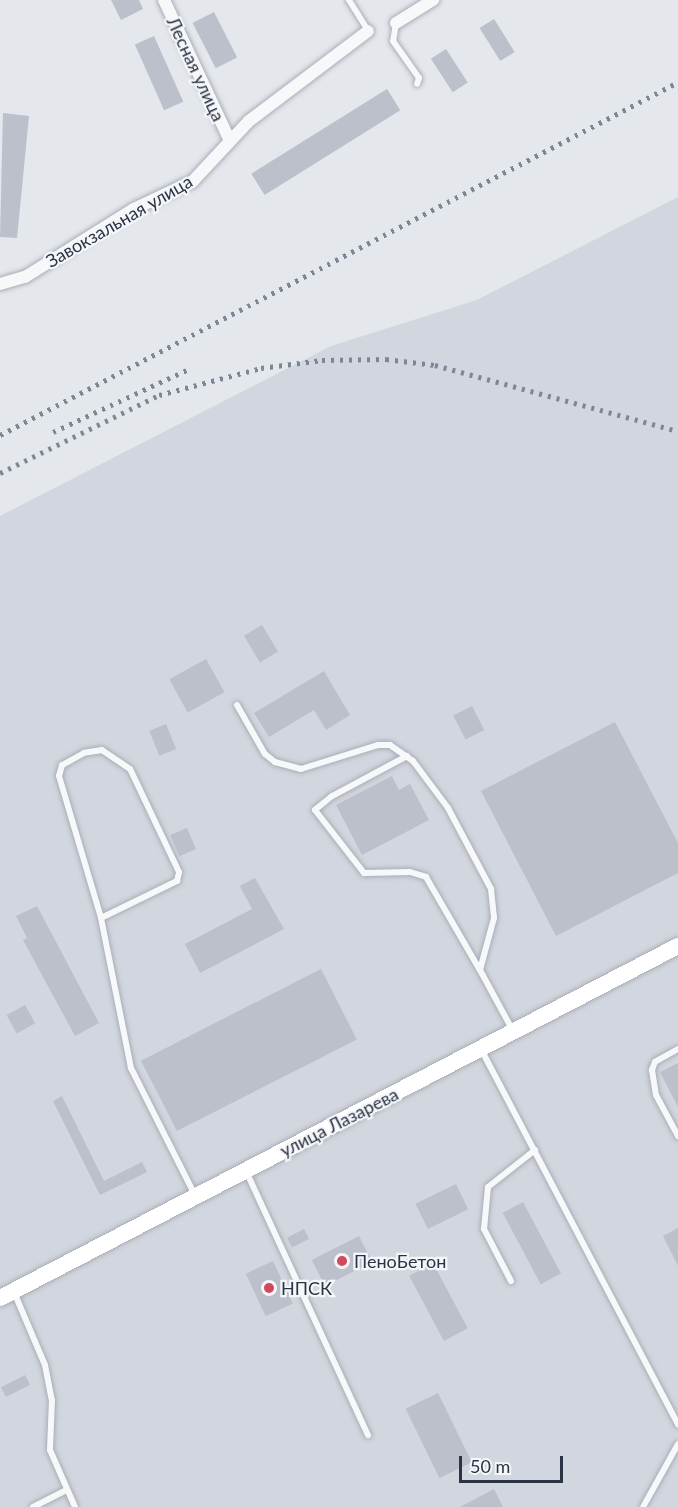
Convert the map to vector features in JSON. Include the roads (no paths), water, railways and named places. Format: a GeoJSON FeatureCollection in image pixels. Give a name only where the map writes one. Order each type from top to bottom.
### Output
{"type":"FeatureCollection","features":[{"type":"Feature","properties":{"kind":"main road","name":"улица Лазарева"},"geometry":{"type":"LineString","coordinates":[[7,1295],[678,946]]}},
{"type":"Feature","properties":{"kind":"street","name":"Лесная улица"},"geometry":{"type":"LineString","coordinates":[[164,0],[229,139]]}},
{"type":"Feature","properties":{"kind":"street"},"geometry":{"type":"LineString","coordinates":[[396,23],[434,0]]}},
{"type":"Feature","properties":{"kind":"street","name":"Завокзальная улица"},"geometry":{"type":"LineString","coordinates":[[0,284],[25,277],[134,209],[193,181],[229,139],[368,31]]}},
{"type":"Feature","properties":{"kind":"lane"},"geometry":{"type":"LineString","coordinates":[[349,0],[368,31]]}},
{"type":"Feature","properties":{"kind":"lane"},"geometry":{"type":"LineString","coordinates":[[396,23],[393,41],[419,78],[417,84]]}},
{"type":"Feature","properties":{"kind":"lane"},"geometry":{"type":"LineString","coordinates":[[237,705],[265,754],[275,762],[301,769],[378,745],[390,745],[407,756],[448,808],[491,889],[494,918],[480,970]]}},
{"type":"Feature","properties":{"kind":"lane"},"geometry":{"type":"LineString","coordinates":[[101,918],[177,880],[179,872],[130,769],[102,750],[84,753],[62,765],[59,776],[101,918],[131,1068],[195,1196]]}},
{"type":"Feature","properties":{"kind":"lane"},"geometry":{"type":"LineString","coordinates":[[407,756],[315,810],[364,873],[410,872],[426,877],[513,1032]]}},
{"type":"Feature","properties":{"kind":"lane"},"geometry":{"type":"LineString","coordinates":[[481,1049],[678,1425]]}},
{"type":"Feature","properties":{"kind":"lane"},"geometry":{"type":"LineString","coordinates":[[678,1049],[655,1062],[652,1070],[656,1095],[678,1136]]}},
{"type":"Feature","properties":{"kind":"lane"},"geometry":{"type":"LineString","coordinates":[[511,1281],[484,1228],[488,1187],[535,1150]]}},
{"type":"Feature","properties":{"kind":"lane"},"geometry":{"type":"LineString","coordinates":[[245,1170],[368,1435]]}},
{"type":"Feature","properties":{"kind":"lane"},"geometry":{"type":"LineString","coordinates":[[7,1295],[45,1365],[52,1400],[50,1450],[75,1507]]}},
{"type":"Feature","properties":{"kind":"lane"},"geometry":{"type":"LineString","coordinates":[[644,1507],[678,1444]]}},
{"type":"Feature","properties":{"kind":"lane"},"geometry":{"type":"LineString","coordinates":[[33,1507],[66,1490]]}},
{"type":"Feature","properties":{"kind":"railway"},"geometry":{"type":"LineString","coordinates":[[0,435],[678,82]]}},
{"type":"Feature","properties":{"kind":"railway"},"geometry":{"type":"LineString","coordinates":[[0,473],[159,395],[261,368],[322,360],[386,359],[435,365],[678,431]]}},
{"type":"Feature","properties":{"kind":"railway"},"geometry":{"type":"LineString","coordinates":[[53,432],[191,368]]}},
{"type":"Feature","properties":{"kind":"place","name":"ПеноБетон"},"geometry":{"type":"Point","coordinates":[342,1261]}},
{"type":"Feature","properties":{"kind":"place","name":"НПСК"},"geometry":{"type":"Point","coordinates":[269,1288]}}]}
